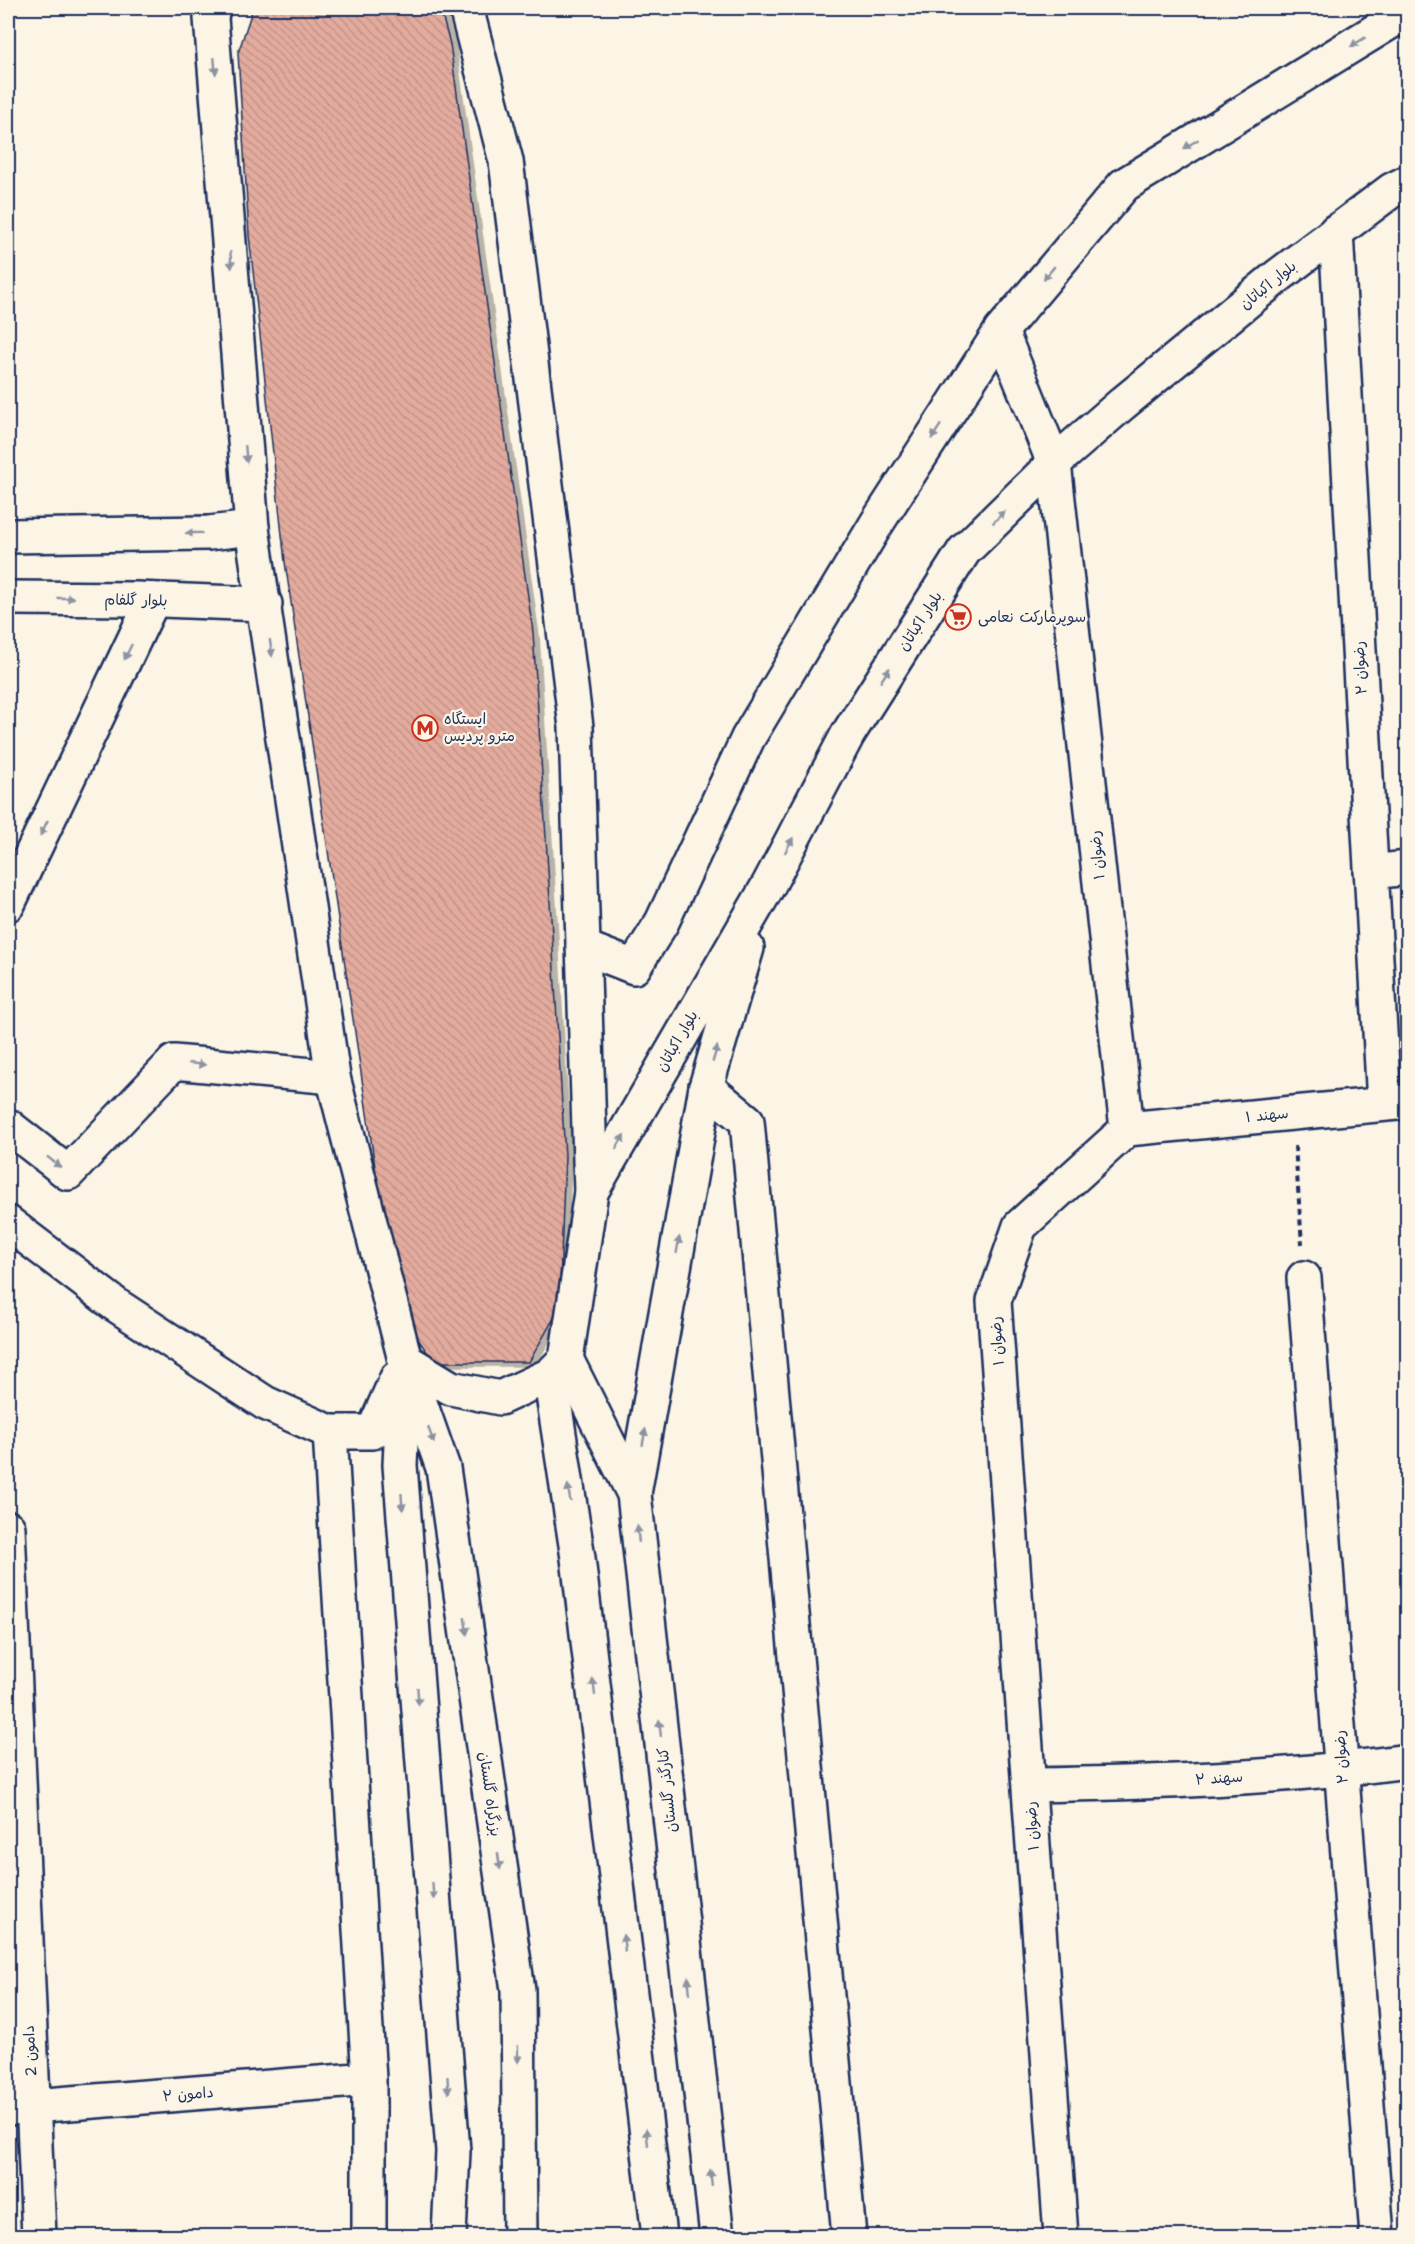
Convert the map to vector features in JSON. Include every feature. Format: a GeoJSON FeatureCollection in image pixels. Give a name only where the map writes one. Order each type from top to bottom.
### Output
{"type":"FeatureCollection","features":[{"type":"Feature","properties":{"kind":"main road"},"geometry":{"type":"LineString","coordinates":[[466,8],[506,161],[576,727],[591,1192],[558,1367],[659,2236]]}},
{"type":"Feature","properties":{"kind":"main road"},"geometry":{"type":"LineString","coordinates":[[212,11],[252,528],[333,1077],[405,1360],[400,1465],[453,2151],[449,2236]]}},
{"type":"Feature","properties":{"kind":"main road"},"geometry":{"type":"LineString","coordinates":[[583,947],[634,967],[662,922],[748,738],[877,523],[1001,331],[1124,185],[1407,11]]}},
{"type":"Feature","properties":{"kind":"main road","name":"بلوار اکباتان"},"geometry":{"type":"LineString","coordinates":[[591,1192],[768,886],[848,734],[964,552],[1054,463],[1260,291],[1336,231],[1392,190],[1407,182]]}},
{"type":"Feature","properties":{"kind":"main road","name":"رضوان ۲"},"geometry":{"type":"LineString","coordinates":[[1336,231],[1371,872],[1396,1103]]}},
{"type":"Feature","properties":{"kind":"main road","name":"رضوان ۱"},"geometry":{"type":"LineString","coordinates":[[1001,331],[1054,463],[1127,1129],[1020,1226],[994,1301],[1061,2236]]}},
{"type":"Feature","properties":{"kind":"main road"},"geometry":{"type":"LineString","coordinates":[[8,536],[209,533],[252,528]]}},
{"type":"Feature","properties":{"kind":"main road","name":"بلوار گلفام"},"geometry":{"type":"LineString","coordinates":[[8,598],[265,604]]}},
{"type":"Feature","properties":{"kind":"main road"},"geometry":{"type":"LineString","coordinates":[[8,904],[153,600]]}},
{"type":"Feature","properties":{"kind":"main road"},"geometry":{"type":"LineString","coordinates":[[1371,872],[1407,868]]}},
{"type":"Feature","properties":{"kind":"main road"},"geometry":{"type":"LineString","coordinates":[[634,1494],[706,1087],[735,985],[768,886]]}},
{"type":"Feature","properties":{"kind":"main road"},"geometry":{"type":"LineString","coordinates":[[8,1126],[68,1173],[174,1062],[333,1077]]}},
{"type":"Feature","properties":{"kind":"main road"},"geometry":{"type":"LineString","coordinates":[[706,1087],[747,1122],[849,2236]]}},
{"type":"Feature","properties":{"kind":"main road","name":"سهند ۱"},"geometry":{"type":"LineString","coordinates":[[1127,1129],[1396,1103]]}},
{"type":"Feature","properties":{"kind":"main road"},"geometry":{"type":"LineString","coordinates":[[8,1223],[116,1305],[265,1403],[330,1432],[373,1432],[405,1360]]}},
{"type":"Feature","properties":{"kind":"main road","name":"رضوان ۲"},"geometry":{"type":"LineString","coordinates":[[1304,1278],[1377,2236]]}},
{"type":"Feature","properties":{"kind":"main road"},"geometry":{"type":"LineString","coordinates":[[405,1360],[451,1388],[500,1398],[558,1367]]}},
{"type":"Feature","properties":{"kind":"main road","name":"بزرگراه گلستان"},"geometry":{"type":"LineString","coordinates":[[405,1360],[443,1468],[518,1990],[520,2236]]}},
{"type":"Feature","properties":{"kind":"main road","name":"کنارگذر گلستان"},"geometry":{"type":"LineString","coordinates":[[558,1367],[634,1494],[717,2236]]}},
{"type":"Feature","properties":{"kind":"main road"},"geometry":{"type":"LineString","coordinates":[[330,1432],[369,2079],[369,2236]]}},
{"type":"Feature","properties":{"kind":"main road","name":"دامون 2"},"geometry":{"type":"LineString","coordinates":[[8,1528],[20,2108],[39,2236]]}},
{"type":"Feature","properties":{"kind":"main road","name":"سهند ۲"},"geometry":{"type":"LineString","coordinates":[[1029,1785],[1139,1783],[1342,1770],[1407,1761]]}},
{"type":"Feature","properties":{"kind":"main road","name":"دامون ۲"},"geometry":{"type":"LineString","coordinates":[[20,2108],[369,2079]]}},
{"type":"Feature","properties":{"kind":"path"},"geometry":{"type":"LineString","coordinates":[[1292,1113],[1304,1278]]}},
{"type":"Feature","properties":{"kind":"building","name":"ایستگاه مترو پردیس"},"geometry":{"type":"Polygon","coordinates":[[[253,8],[440,8],[450,44],[533,632],[551,917],[565,1156],[559,1309],[529,1362],[434,1362],[396,1308],[285,562],[249,235],[238,53],[253,8]]]}},
{"type":"Feature","properties":{"kind":"place","name":"سوپرمارکت نعامی"},"geometry":{"type":"Point","coordinates":[958,617]}},
{"type":"Feature","properties":{"kind":"place","name":"ایستگاه مترو پردیس"},"geometry":{"type":"Point","coordinates":[425,728]}}]}
